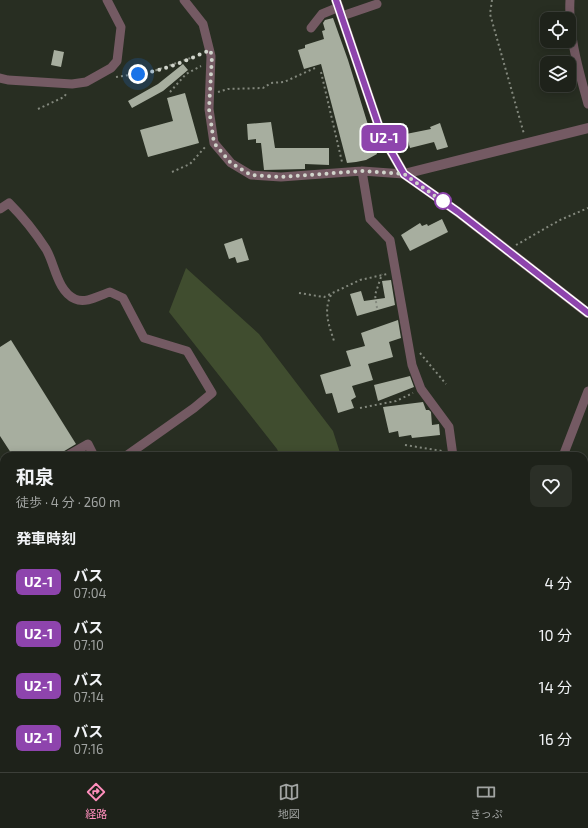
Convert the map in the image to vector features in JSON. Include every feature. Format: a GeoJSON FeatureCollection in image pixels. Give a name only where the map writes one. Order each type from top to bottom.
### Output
{"type":"FeatureCollection","features":[{"type":"Feature","properties":{"kind":"street"},"geometry":{"type":"LineString","coordinates":[[0,78],[8,80],[72,84],[86,82],[97,78],[111,68],[117,60],[121,27],[107,0]]}},
{"type":"Feature","properties":{"kind":"street"},"geometry":{"type":"LineString","coordinates":[[184,0],[203,24],[210,50],[209,109],[214,143],[231,163],[251,175],[281,177],[362,171],[404,174],[588,128]]}},
{"type":"Feature","properties":{"kind":"street"},"geometry":{"type":"LineString","coordinates":[[570,0],[569,16],[577,60],[588,104]]}},
{"type":"Feature","properties":{"kind":"street"},"geometry":{"type":"LineString","coordinates":[[311,28],[322,14],[339,8],[377,4]]}},
{"type":"Feature","properties":{"kind":"street"},"geometry":{"type":"LineString","coordinates":[[339,8],[379,127],[404,174],[458,212],[588,313]]}},
{"type":"Feature","properties":{"kind":"street"},"geometry":{"type":"LineString","coordinates":[[362,171],[370,219],[390,240],[412,365],[421,389],[449,427],[453,452]]}},
{"type":"Feature","properties":{"kind":"street"},"geometry":{"type":"LineString","coordinates":[[0,209],[9,203],[23,217],[47,251],[63,288],[75,299],[86,300],[110,292],[123,298],[144,338],[187,351],[212,393],[194,408],[132,452]]}},
{"type":"Feature","properties":{"kind":"street"},"geometry":{"type":"LineString","coordinates":[[565,452],[588,391]]}},
{"type":"Feature","properties":{"kind":"street"},"geometry":{"type":"LineString","coordinates":[[74,452],[88,444],[92,452]]}},
{"type":"Feature","properties":{"kind":"path"},"geometry":{"type":"LineString","coordinates":[[492,0],[490,14],[526,143]]}},
{"type":"Feature","properties":{"kind":"path"},"geometry":{"type":"LineString","coordinates":[[112,77],[151,72],[210,50]]}},
{"type":"Feature","properties":{"kind":"path"},"geometry":{"type":"LineString","coordinates":[[170,92],[186,74],[211,61]]}},
{"type":"Feature","properties":{"kind":"path"},"geometry":{"type":"LineString","coordinates":[[209,95],[228,89],[263,88],[271,83],[284,82],[315,68]]}},
{"type":"Feature","properties":{"kind":"path"},"geometry":{"type":"LineString","coordinates":[[321,72],[344,173]]}},
{"type":"Feature","properties":{"kind":"path"},"geometry":{"type":"LineString","coordinates":[[38,109],[64,97],[72,84]]}},
{"type":"Feature","properties":{"kind":"path"},"geometry":{"type":"LineString","coordinates":[[172,172],[190,164],[202,151],[213,135]]}},
{"type":"Feature","properties":{"kind":"path"},"geometry":{"type":"LineString","coordinates":[[507,250],[560,220],[588,208]]}},
{"type":"Feature","properties":{"kind":"path"},"geometry":{"type":"LineString","coordinates":[[299,293],[324,297],[360,280],[396,272]]}},
{"type":"Feature","properties":{"kind":"path"},"geometry":{"type":"LineString","coordinates":[[377,308],[375,295],[382,274]]}},
{"type":"Feature","properties":{"kind":"path"},"geometry":{"type":"LineString","coordinates":[[331,294],[327,303],[326,315],[334,342]]}},
{"type":"Feature","properties":{"kind":"path"},"geometry":{"type":"LineString","coordinates":[[408,347],[419,352],[446,384]]}},
{"type":"Feature","properties":{"kind":"path"},"geometry":{"type":"LineString","coordinates":[[360,408],[396,401],[421,389]]}},
{"type":"Feature","properties":{"kind":"path"},"geometry":{"type":"LineString","coordinates":[[405,444],[443,452]]}},
{"type":"Feature","properties":{"kind":"green space"},"geometry":{"type":"Polygon","coordinates":[[[186,268],[259,334],[333,431],[340,452],[278,452],[169,312],[186,268]]]}},
{"type":"Feature","properties":{"kind":"building"},"geometry":{"type":"Polygon","coordinates":[[[333,18],[348,60],[377,154],[366,160],[356,162],[347,163],[321,64],[304,69],[298,50],[305,48],[305,45],[324,39],[322,31],[325,30],[323,23],[325,20],[333,18]]]}},
{"type":"Feature","properties":{"kind":"building"},"geometry":{"type":"Polygon","coordinates":[[[54,50],[64,52],[61,67],[51,65],[54,50]]]}},
{"type":"Feature","properties":{"kind":"building"},"geometry":{"type":"Polygon","coordinates":[[[183,64],[188,70],[163,91],[132,108],[128,101],[158,84],[183,64]]]}},
{"type":"Feature","properties":{"kind":"building"},"geometry":{"type":"Polygon","coordinates":[[[185,93],[199,143],[148,157],[140,130],[173,121],[167,98],[185,93]]]}},
{"type":"Feature","properties":{"kind":"building"},"geometry":{"type":"Polygon","coordinates":[[[271,122],[275,148],[329,148],[329,165],[305,164],[305,169],[264,170],[261,143],[256,143],[256,139],[248,140],[247,124],[271,122]]]}},
{"type":"Feature","properties":{"kind":"building"},"geometry":{"type":"Polygon","coordinates":[[[440,123],[448,147],[437,150],[434,142],[410,148],[406,134],[431,129],[430,127],[440,123]]]}},
{"type":"Feature","properties":{"kind":"building"},"geometry":{"type":"Polygon","coordinates":[[[442,219],[448,232],[410,251],[401,235],[420,223],[422,226],[427,224],[428,226],[442,219]]]}},
{"type":"Feature","properties":{"kind":"building"},"geometry":{"type":"Polygon","coordinates":[[[242,238],[249,260],[237,263],[235,257],[229,259],[224,244],[242,238]]]}},
{"type":"Feature","properties":{"kind":"building"},"geometry":{"type":"Polygon","coordinates":[[[391,280],[395,305],[357,316],[350,294],[361,291],[364,301],[385,298],[382,281],[391,280]]]}},
{"type":"Feature","properties":{"kind":"building"},"geometry":{"type":"Polygon","coordinates":[[[398,320],[401,338],[389,342],[393,357],[368,364],[373,380],[352,386],[356,397],[351,400],[354,408],[338,413],[332,393],[326,394],[320,375],[351,366],[346,351],[365,346],[361,333],[398,320]]]}},
{"type":"Feature","properties":{"kind":"building"},"geometry":{"type":"Polygon","coordinates":[[[11,340],[76,444],[63,452],[10,452],[0,436],[0,347],[11,340]]]}},
{"type":"Feature","properties":{"kind":"building"},"geometry":{"type":"Polygon","coordinates":[[[410,376],[414,387],[378,401],[374,385],[410,376]]]}},
{"type":"Feature","properties":{"kind":"building"},"geometry":{"type":"Polygon","coordinates":[[[423,402],[426,410],[431,412],[432,425],[439,424],[440,435],[412,438],[411,435],[399,437],[398,431],[389,433],[383,407],[423,402]]]}},
{"type":"Feature","properties":{"kind":"bus line","name":"U2-1"},"geometry":{"type":"LineString","coordinates":[[336,0],[379,127],[404,174],[458,212],[588,313]]}},
{"type":"Feature","properties":{"kind":"route"},"geometry":{"type":"LineString","coordinates":[[138,74],[151,72],[177,64],[210,50],[212,56],[209,109],[214,143],[231,163],[251,175],[281,177],[312,176],[362,171],[404,174],[446,204],[443,201]]}}]}
